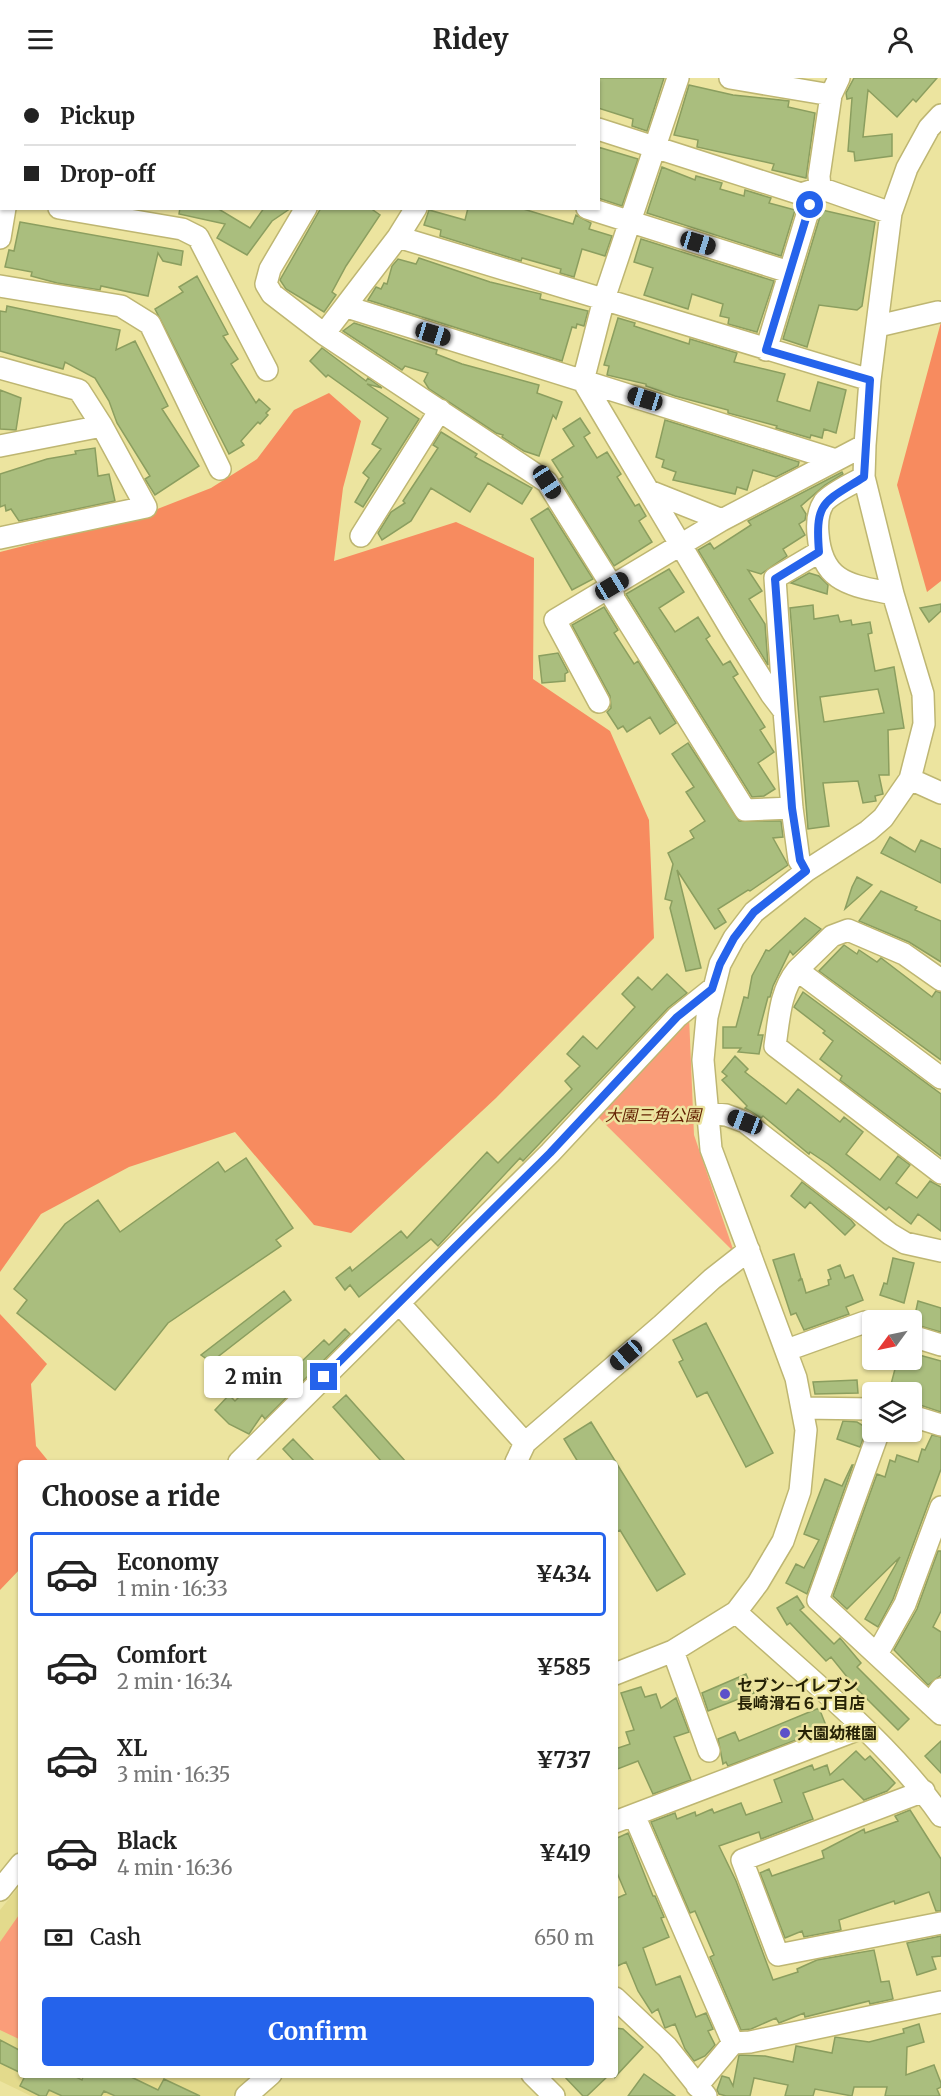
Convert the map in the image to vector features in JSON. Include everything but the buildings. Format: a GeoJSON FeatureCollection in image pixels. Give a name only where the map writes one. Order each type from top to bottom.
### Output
{"type":"FeatureCollection","features":[{"type":"Feature","properties":{"kind":"street"},"geometry":{"type":"LineString","coordinates":[[678,78],[604,299],[583,381],[749,659],[784,711]]}},
{"type":"Feature","properties":{"kind":"street"},"geometry":{"type":"LineString","coordinates":[[730,78],[835,87],[819,176],[820,188],[810,205],[766,350]]}},
{"type":"Feature","properties":{"kind":"street"},"geometry":{"type":"LineString","coordinates":[[618,1673],[673,1651],[736,1612],[758,1583],[778,1550],[800,1491],[806,1454],[802,1408],[787,1350],[711,1149],[703,1060],[712,989],[720,964],[734,938],[754,912],[806,871],[843,849],[883,818],[910,779],[932,699],[893,594],[864,477],[870,380],[891,213],[907,168],[928,129],[941,115]]}},
{"type":"Feature","properties":{"kind":"street"},"geometry":{"type":"LineString","coordinates":[[600,130],[801,194],[820,188],[891,213]]}},
{"type":"Feature","properties":{"kind":"street"},"geometry":{"type":"LineString","coordinates":[[0,238],[5,210]]}},
{"type":"Feature","properties":{"kind":"street"},"geometry":{"type":"LineString","coordinates":[[71,210],[182,229],[198,237],[267,370]]}},
{"type":"Feature","properties":{"kind":"street"},"geometry":{"type":"LineString","coordinates":[[305,210],[270,269],[266,284],[272,294],[324,334],[547,482],[612,586],[614,598],[620,609],[745,810],[792,808]]}},
{"type":"Feature","properties":{"kind":"street"},"geometry":{"type":"LineString","coordinates":[[324,334],[347,307],[415,210]]}},
{"type":"Feature","properties":{"kind":"street"},"geometry":{"type":"LineString","coordinates":[[593,210],[789,272]]}},
{"type":"Feature","properties":{"kind":"street"},"geometry":{"type":"LineString","coordinates":[[398,237],[870,380]]}},
{"type":"Feature","properties":{"kind":"street"},"geometry":{"type":"LineString","coordinates":[[0,286],[121,306],[150,324],[220,470]]}},
{"type":"Feature","properties":{"kind":"street"},"geometry":{"type":"LineString","coordinates":[[347,307],[836,460]]}},
{"type":"Feature","properties":{"kind":"street"},"geometry":{"type":"LineString","coordinates":[[878,326],[938,312]]}},
{"type":"Feature","properties":{"kind":"street"},"geometry":{"type":"LineString","coordinates":[[0,368],[79,390],[102,426],[146,507],[0,538]]}},
{"type":"Feature","properties":{"kind":"street"},"geometry":{"type":"LineString","coordinates":[[361,536],[440,410]]}},
{"type":"Feature","properties":{"kind":"street"},"geometry":{"type":"LineString","coordinates":[[0,446],[102,426]]}},
{"type":"Feature","properties":{"kind":"street"},"geometry":{"type":"LineString","coordinates":[[599,702],[555,620],[722,520],[865,445]]}},
{"type":"Feature","properties":{"kind":"street"},"geometry":{"type":"LineString","coordinates":[[864,477],[825,502],[817,525],[819,552],[830,571],[838,579],[849,584],[893,594]]}},
{"type":"Feature","properties":{"kind":"street"},"geometry":{"type":"LineString","coordinates":[[649,491],[722,520]]}},
{"type":"Feature","properties":{"kind":"street"},"geometry":{"type":"LineString","coordinates":[[806,871],[800,860],[792,808],[775,579],[819,552]]}},
{"type":"Feature","properties":{"kind":"street"},"geometry":{"type":"LineString","coordinates":[[910,779],[937,786]]}},
{"type":"Feature","properties":{"kind":"street"},"geometry":{"type":"LineString","coordinates":[[941,980],[904,954],[848,930],[832,936],[797,969],[788,981],[775,1046],[941,1173]]}},
{"type":"Feature","properties":{"kind":"street"},"geometry":{"type":"LineString","coordinates":[[797,969],[941,1078]]}},
{"type":"Feature","properties":{"kind":"street"},"geometry":{"type":"LineString","coordinates":[[241,1460],[550,1153],[677,1017],[712,989]]}},
{"type":"Feature","properties":{"kind":"street"},"geometry":{"type":"LineString","coordinates":[[706,1113],[726,1115],[745,1122],[890,1234],[905,1243],[941,1251]]}},
{"type":"Feature","properties":{"kind":"street"},"geometry":{"type":"LineString","coordinates":[[517,1460],[525,1443],[712,1279],[749,1250]]}},
{"type":"Feature","properties":{"kind":"street"},"geometry":{"type":"LineString","coordinates":[[399,1303],[525,1443]]}},
{"type":"Feature","properties":{"kind":"street"},"geometry":{"type":"LineString","coordinates":[[787,1350],[862,1323]]}},
{"type":"Feature","properties":{"kind":"street"},"geometry":{"type":"LineString","coordinates":[[922,1339],[941,1345]]}},
{"type":"Feature","properties":{"kind":"street"},"geometry":{"type":"LineString","coordinates":[[802,1408],[862,1409]]}},
{"type":"Feature","properties":{"kind":"street"},"geometry":{"type":"LineString","coordinates":[[922,1419],[941,1425]]}},
{"type":"Feature","properties":{"kind":"street"},"geometry":{"type":"LineString","coordinates":[[875,1442],[818,1600],[877,1654],[937,1703]]}},
{"type":"Feature","properties":{"kind":"street"},"geometry":{"type":"LineString","coordinates":[[877,1654],[906,1604],[941,1507]]}},
{"type":"Feature","properties":{"kind":"street"},"geometry":{"type":"LineString","coordinates":[[736,1612],[861,1728],[924,1791],[941,1816]]}},
{"type":"Feature","properties":{"kind":"street"},"geometry":{"type":"LineString","coordinates":[[673,1651],[709,1751]]}},
{"type":"Feature","properties":{"kind":"street"},"geometry":{"type":"LineString","coordinates":[[734,2043],[625,1818],[861,1728]]}},
{"type":"Feature","properties":{"kind":"street"},"geometry":{"type":"LineString","coordinates":[[924,1791],[742,1860],[778,1955],[941,1923]]}},
{"type":"Feature","properties":{"kind":"street"},"geometry":{"type":"LineString","coordinates":[[0,1890],[18,1868]]}},
{"type":"Feature","properties":{"kind":"street"},"geometry":{"type":"LineString","coordinates":[[618,2001],[667,2047],[701,2091],[734,2043],[941,2002]]}},
{"type":"Feature","properties":{"kind":"street"},"geometry":{"type":"LineString","coordinates":[[246,2096],[266,2078]]}},
{"type":"Feature","properties":{"kind":"shaded area"},"geometry":{"type":"Polygon","coordinates":[[[941,322],[941,581],[927,592],[897,485],[941,322]]]}},
{"type":"Feature","properties":{"kind":"shaded area"},"geometry":{"type":"Polygon","coordinates":[[[329,393],[361,421],[343,488],[334,561],[456,522],[534,558],[533,679],[610,731],[649,820],[654,938],[496,1098],[351,1233],[314,1225],[235,1132],[129,1167],[41,1214],[0,1272],[0,552],[137,517],[211,488],[257,459],[294,410],[329,393]]]}},
{"type":"Feature","properties":{"kind":"shaded area"},"geometry":{"type":"Polygon","coordinates":[[[0,1314],[47,1364],[31,1384],[36,1446],[47,1460],[18,1460],[18,1571],[0,1590],[0,1314]]]}},
{"type":"Feature","properties":{"kind":"shaded area"},"geometry":{"type":"Polygon","coordinates":[[[18,1888],[18,2078],[252,2078],[233,2096],[31,2096],[0,2081],[0,1910],[18,1888]]]}},
{"type":"Feature","properties":{"kind":"green space","name":"大園三角公園"},"geometry":{"type":"Polygon","coordinates":[[[689,1016],[694,1135],[734,1252],[596,1115],[689,1016]]]}},
{"type":"Feature","properties":{"kind":"green space"},"geometry":{"type":"Polygon","coordinates":[[[18,1916],[18,2039],[0,2030],[0,1942],[18,1916]]]}},
{"type":"Feature","properties":{"kind":"place","name":"セブン-イレブン 長崎滑石６丁目店"},"geometry":{"type":"Point","coordinates":[725,1694]}},
{"type":"Feature","properties":{"kind":"place","name":"大園幼稚園"},"geometry":{"type":"Point","coordinates":[785,1733]}},
{"type":"Feature","properties":{"kind":"route"},"geometry":{"type":"LineString","coordinates":[[324,1377],[550,1153],[591,1106],[691,1003],[712,989],[720,964],[734,938],[754,912],[806,871],[800,860],[792,808],[774,590],[775,579],[819,552],[817,525],[819,513],[825,502],[864,477],[870,380],[766,350],[810,205]]}}]}
